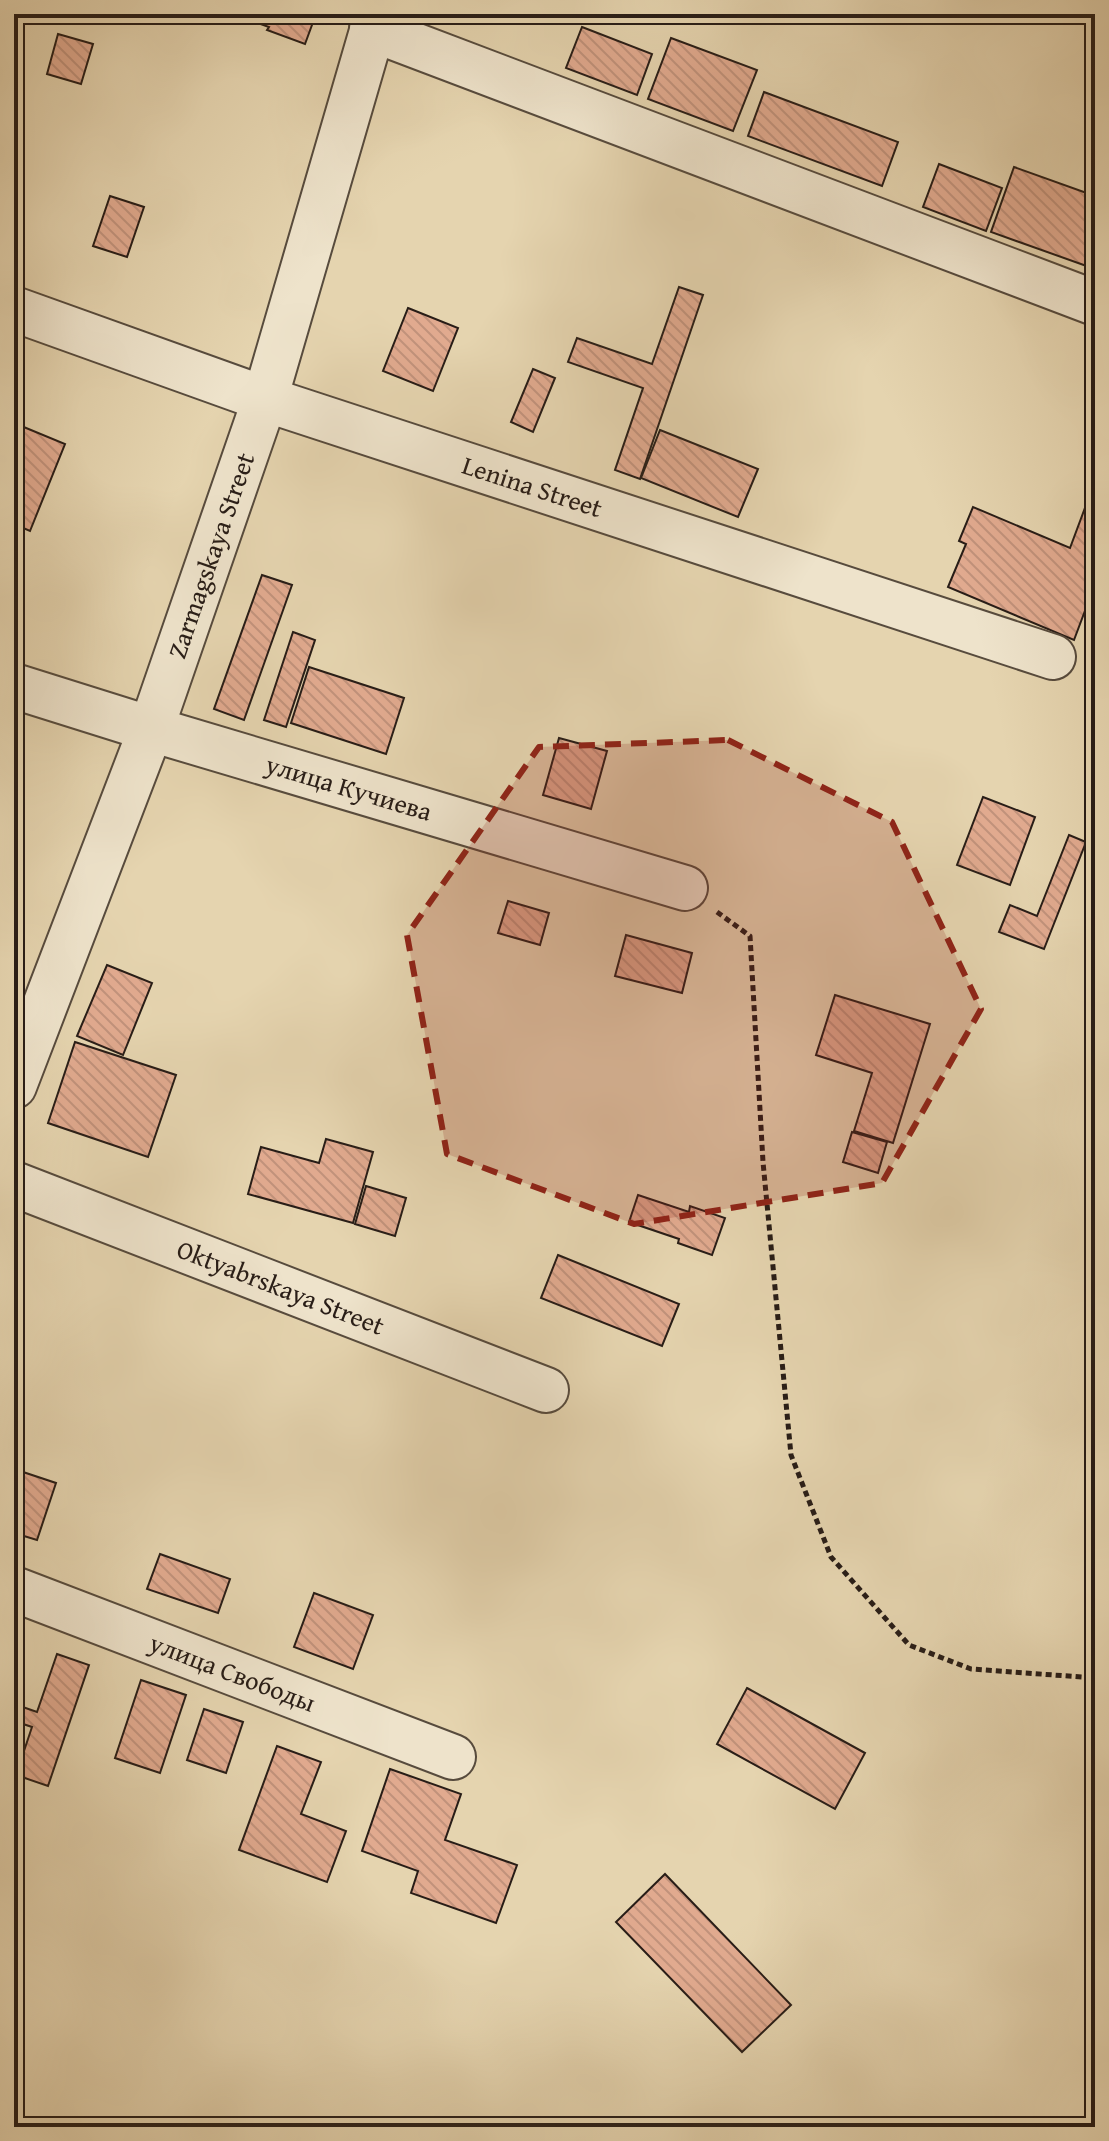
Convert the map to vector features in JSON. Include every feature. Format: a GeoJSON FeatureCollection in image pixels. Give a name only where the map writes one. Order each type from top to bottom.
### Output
{"type":"FeatureCollection","features":[{"type":"Feature","properties":{"kind":"street"},"geometry":{"type":"LineString","coordinates":[[375,22],[1095,303]]}},
{"type":"Feature","properties":{"kind":"street","name":"Zarmagskaya Street"},"geometry":{"type":"LineString","coordinates":[[14,1086],[151,729],[265,399],[375,22]]}},
{"type":"Feature","properties":{"kind":"street","name":"Lenina Street"},"geometry":{"type":"LineString","coordinates":[[14,309],[265,399],[1053,657]]}},
{"type":"Feature","properties":{"kind":"street","name":"улица Кучиева"},"geometry":{"type":"LineString","coordinates":[[14,686],[685,888]]}},
{"type":"Feature","properties":{"kind":"street","name":"Oktyabrskaya Street"},"geometry":{"type":"LineString","coordinates":[[14,1184],[546,1390]]}},
{"type":"Feature","properties":{"kind":"street","name":"улица Свободы"},"geometry":{"type":"LineString","coordinates":[[14,1589],[453,1757]]}},
{"type":"Feature","properties":{"kind":"path"},"geometry":{"type":"LineString","coordinates":[[685,888],[750,936],[763,1162],[791,1455],[831,1557],[909,1645],[971,1669],[1095,1678]]}},
{"type":"Feature","properties":{"kind":"highlighted area"},"geometry":{"type":"Polygon","coordinates":[[[728,740],[892,822],[981,1009],[882,1183],[634,1224],[447,1154],[407,935],[539,747],[728,740]]]}},
{"type":"Feature","properties":{"kind":"building"},"geometry":{"type":"Polygon","coordinates":[[[232,14],[316,14],[305,44],[232,14]]]}},
{"type":"Feature","properties":{"kind":"building"},"geometry":{"type":"Polygon","coordinates":[[[582,27],[652,54],[637,95],[566,68],[582,27]]]}},
{"type":"Feature","properties":{"kind":"building"},"geometry":{"type":"Polygon","coordinates":[[[58,34],[93,44],[81,84],[47,74],[58,34]]]}},
{"type":"Feature","properties":{"kind":"building"},"geometry":{"type":"Polygon","coordinates":[[[671,38],[757,70],[733,131],[648,99],[671,38]]]}},
{"type":"Feature","properties":{"kind":"building"},"geometry":{"type":"Polygon","coordinates":[[[764,92],[898,142],[882,186],[748,136],[764,92]]]}},
{"type":"Feature","properties":{"kind":"building"},"geometry":{"type":"Polygon","coordinates":[[[939,164],[1002,188],[986,231],[923,207],[939,164]]]}},
{"type":"Feature","properties":{"kind":"building"},"geometry":{"type":"Polygon","coordinates":[[[1014,167],[1095,196],[1095,269],[991,232],[1014,167]]]}},
{"type":"Feature","properties":{"kind":"building"},"geometry":{"type":"Polygon","coordinates":[[[110,196],[144,207],[127,257],[93,246],[110,196]]]}},
{"type":"Feature","properties":{"kind":"building"},"geometry":{"type":"Polygon","coordinates":[[[679,287],[703,295],[640,479],[615,470],[643,388],[568,362],[577,338],[652,364],[679,287]]]}},
{"type":"Feature","properties":{"kind":"building"},"geometry":{"type":"Polygon","coordinates":[[[408,308],[458,328],[433,391],[383,371],[408,308]]]}},
{"type":"Feature","properties":{"kind":"building"},"geometry":{"type":"Polygon","coordinates":[[[533,369],[555,378],[533,432],[511,422],[533,369]]]}},
{"type":"Feature","properties":{"kind":"building"},"geometry":{"type":"Polygon","coordinates":[[[14,423],[65,444],[30,531],[14,524],[14,423]]]}},
{"type":"Feature","properties":{"kind":"building"},"geometry":{"type":"Polygon","coordinates":[[[660,430],[758,469],[738,517],[641,478],[660,430]]]}},
{"type":"Feature","properties":{"kind":"building"},"geometry":{"type":"Polygon","coordinates":[[[1095,481],[1095,584],[1074,640],[948,587],[966,544],[959,541],[973,507],[1070,548],[1095,481]]]}},
{"type":"Feature","properties":{"kind":"building"},"geometry":{"type":"Polygon","coordinates":[[[262,575],[292,585],[244,720],[214,709],[262,575]]]}},
{"type":"Feature","properties":{"kind":"building"},"geometry":{"type":"Polygon","coordinates":[[[293,632],[315,640],[286,727],[264,720],[293,632]]]}},
{"type":"Feature","properties":{"kind":"building"},"geometry":{"type":"Polygon","coordinates":[[[309,667],[404,698],[386,754],[291,723],[309,667]]]}},
{"type":"Feature","properties":{"kind":"building"},"geometry":{"type":"Polygon","coordinates":[[[559,738],[607,751],[591,809],[543,795],[559,738]]]}},
{"type":"Feature","properties":{"kind":"building"},"geometry":{"type":"Polygon","coordinates":[[[983,797],[1035,817],[1010,885],[957,865],[983,797]]]}},
{"type":"Feature","properties":{"kind":"building"},"geometry":{"type":"Polygon","coordinates":[[[1069,835],[1086,842],[1044,949],[999,932],[1010,905],[1037,916],[1069,835]]]}},
{"type":"Feature","properties":{"kind":"building"},"geometry":{"type":"Polygon","coordinates":[[[508,901],[549,913],[540,945],[498,933],[508,901]]]}},
{"type":"Feature","properties":{"kind":"building"},"geometry":{"type":"Polygon","coordinates":[[[626,935],[692,953],[682,993],[615,976],[626,935]]]}},
{"type":"Feature","properties":{"kind":"building"},"geometry":{"type":"Polygon","coordinates":[[[107,965],[152,983],[123,1055],[77,1036],[107,965]]]}},
{"type":"Feature","properties":{"kind":"building"},"geometry":{"type":"Polygon","coordinates":[[[835,995],[930,1024],[893,1143],[854,1131],[872,1073],[816,1055],[835,995]]]}},
{"type":"Feature","properties":{"kind":"building"},"geometry":{"type":"Polygon","coordinates":[[[75,1042],[176,1075],[148,1157],[48,1123],[75,1042]]]}},
{"type":"Feature","properties":{"kind":"building"},"geometry":{"type":"Polygon","coordinates":[[[852,1132],[887,1142],[878,1173],[843,1162],[852,1132]]]}},
{"type":"Feature","properties":{"kind":"building"},"geometry":{"type":"Polygon","coordinates":[[[326,1139],[373,1152],[353,1223],[248,1194],[261,1147],[319,1163],[326,1139]]]}},
{"type":"Feature","properties":{"kind":"building"},"geometry":{"type":"Polygon","coordinates":[[[366,1186],[406,1198],[395,1236],[355,1224],[366,1186]]]}},
{"type":"Feature","properties":{"kind":"building"},"geometry":{"type":"Polygon","coordinates":[[[638,1195],[689,1212],[690,1206],[725,1218],[712,1255],[678,1243],[679,1239],[629,1222],[638,1195]]]}},
{"type":"Feature","properties":{"kind":"building"},"geometry":{"type":"Polygon","coordinates":[[[558,1255],[679,1304],[662,1346],[541,1298],[558,1255]]]}},
{"type":"Feature","properties":{"kind":"building"},"geometry":{"type":"Polygon","coordinates":[[[14,1469],[56,1483],[37,1540],[14,1533],[14,1469]]]}},
{"type":"Feature","properties":{"kind":"building"},"geometry":{"type":"Polygon","coordinates":[[[160,1554],[230,1579],[218,1613],[147,1589],[160,1554]]]}},
{"type":"Feature","properties":{"kind":"building"},"geometry":{"type":"Polygon","coordinates":[[[314,1593],[373,1615],[353,1669],[294,1647],[314,1593]]]}},
{"type":"Feature","properties":{"kind":"building"},"geometry":{"type":"Polygon","coordinates":[[[57,1654],[89,1665],[48,1786],[16,1775],[32,1727],[14,1721],[14,1704],[37,1712],[57,1654]]]}},
{"type":"Feature","properties":{"kind":"building"},"geometry":{"type":"Polygon","coordinates":[[[141,1680],[186,1695],[160,1773],[115,1758],[141,1680]]]}},
{"type":"Feature","properties":{"kind":"building"},"geometry":{"type":"Polygon","coordinates":[[[747,1688],[865,1753],[835,1809],[717,1744],[747,1688]]]}},
{"type":"Feature","properties":{"kind":"building"},"geometry":{"type":"Polygon","coordinates":[[[204,1709],[243,1722],[226,1773],[187,1760],[204,1709]]]}},
{"type":"Feature","properties":{"kind":"building"},"geometry":{"type":"Polygon","coordinates":[[[277,1746],[321,1762],[301,1814],[346,1831],[327,1882],[239,1850],[277,1746]]]}},
{"type":"Feature","properties":{"kind":"building"},"geometry":{"type":"Polygon","coordinates":[[[390,1769],[461,1794],[445,1840],[517,1865],[496,1923],[411,1893],[418,1871],[362,1851],[390,1769]]]}},
{"type":"Feature","properties":{"kind":"building"},"geometry":{"type":"Polygon","coordinates":[[[665,1874],[791,2005],[742,2052],[616,1922],[665,1874]]]}}]}
